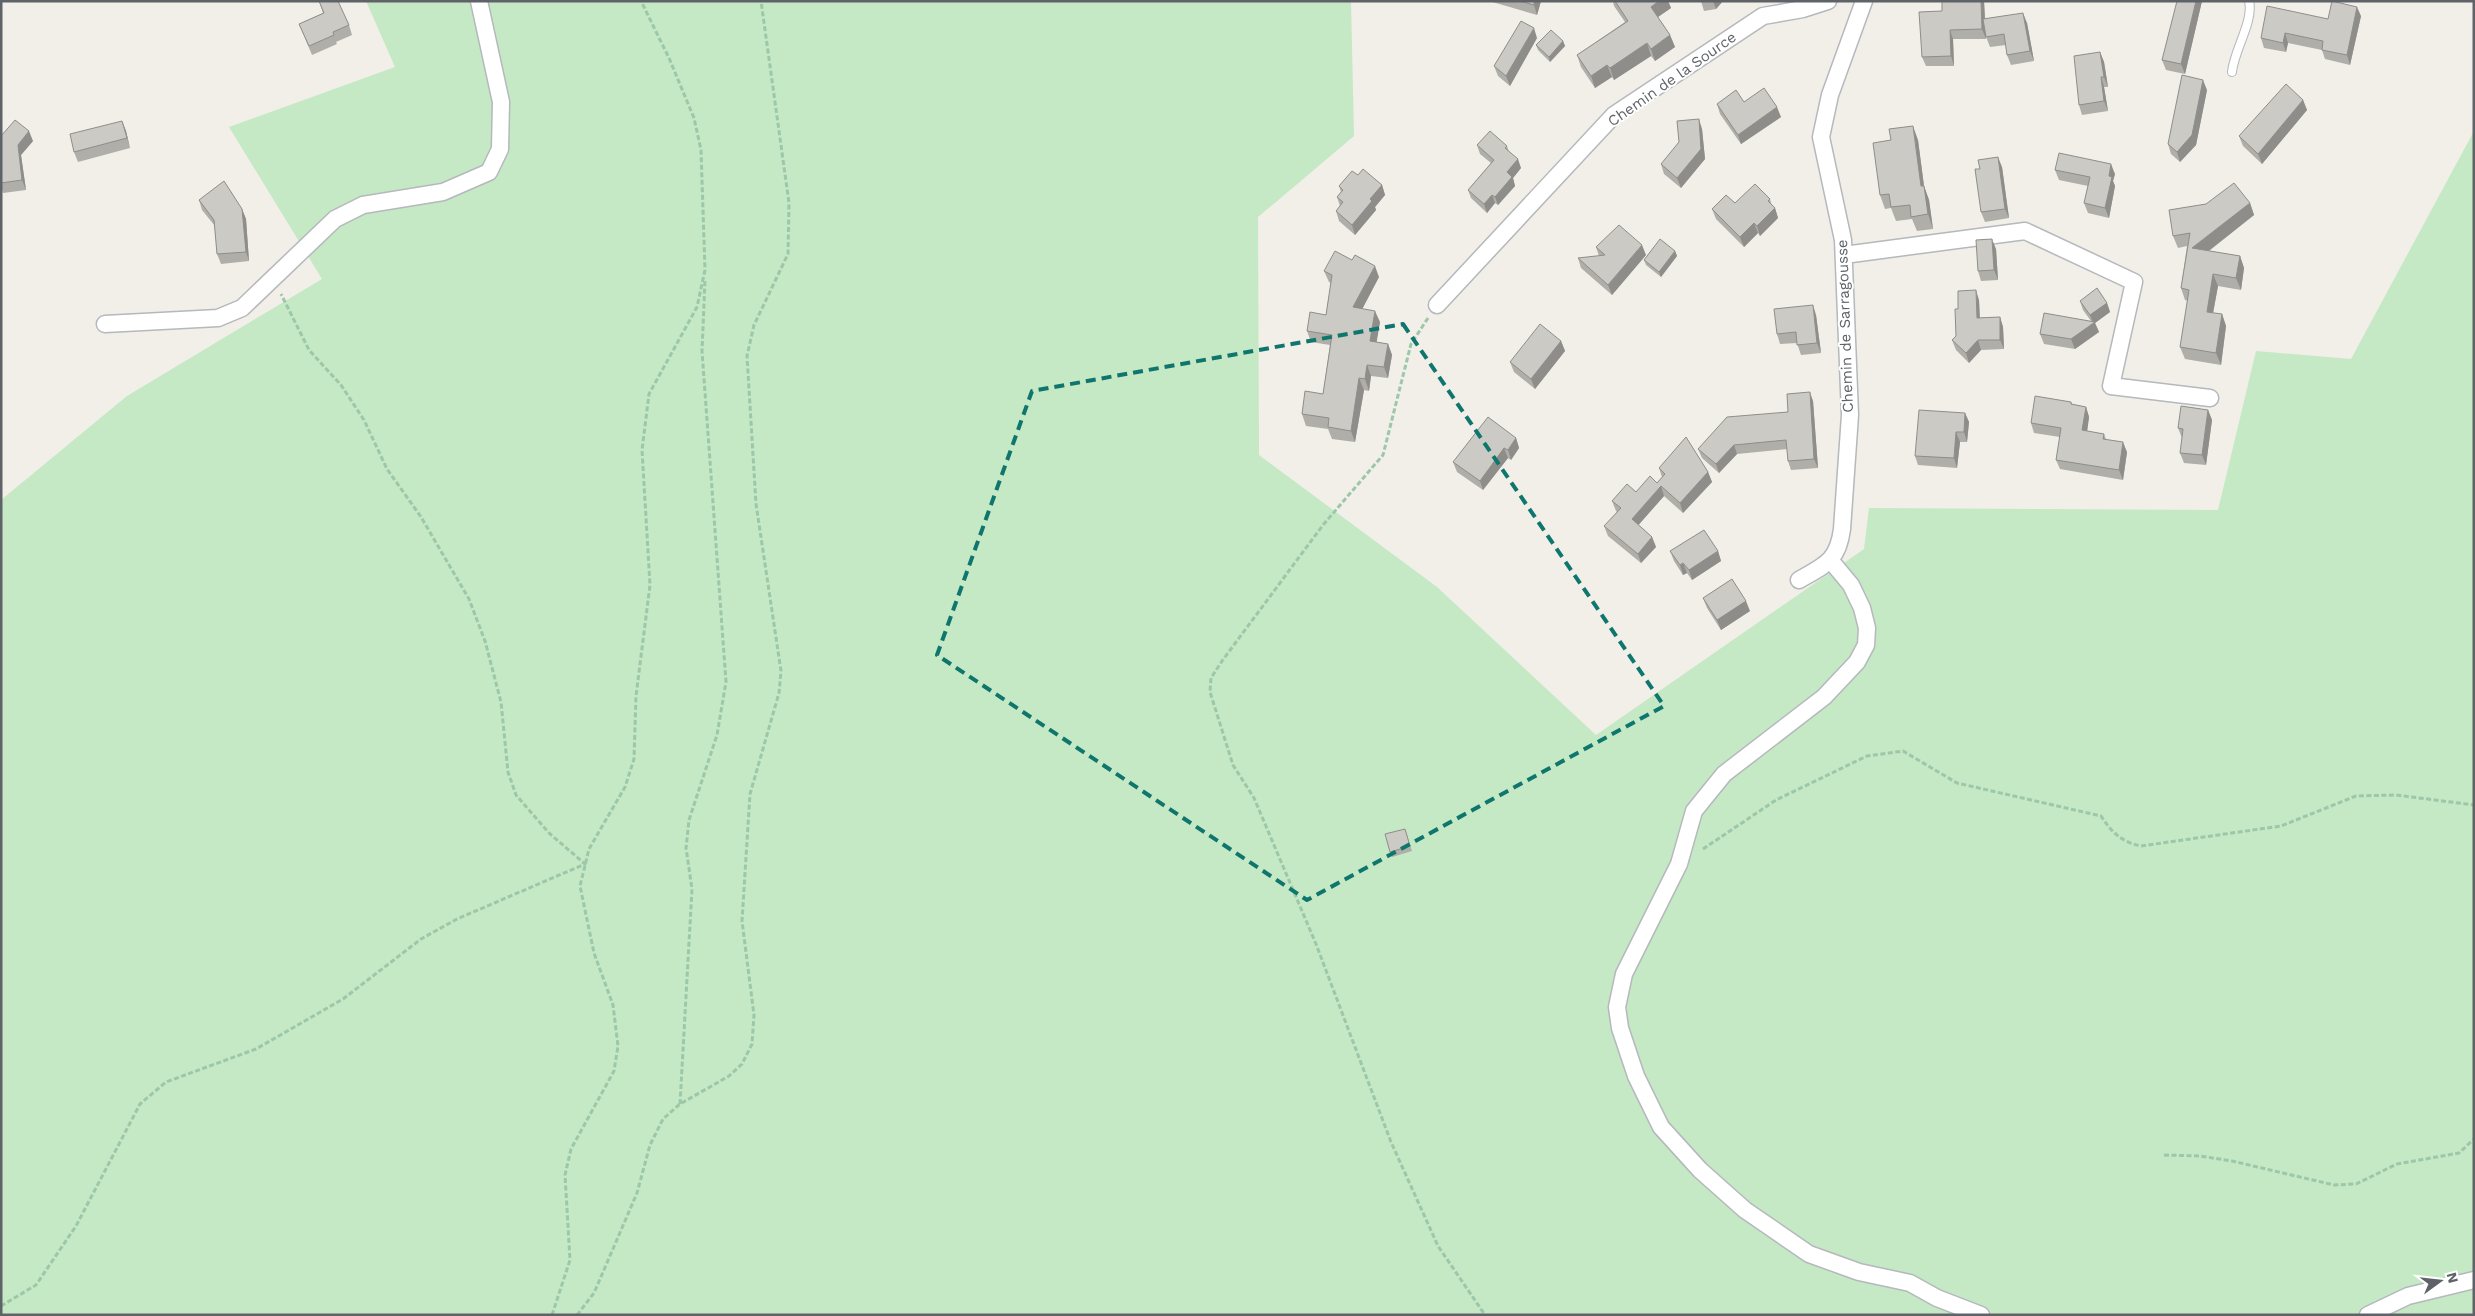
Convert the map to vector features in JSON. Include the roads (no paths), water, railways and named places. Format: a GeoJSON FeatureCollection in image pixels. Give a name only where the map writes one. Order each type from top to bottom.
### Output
{"type":"FeatureCollection","features":[{"type":"Feature","properties":{"kind":"street"},"geometry":{"type":"LineString","coordinates":[[105,324],[218,318],[242,308],[335,219],[342,215],[363,205],[443,192],[489,172],[500,149],[501,102],[479,1]]}},
{"type":"Feature","properties":{"kind":"street","name":"Chemin de la Source"},"geometry":{"type":"LineString","coordinates":[[1437,305],[1614,115],[1763,16],[1803,9],[1828,1]]}},
{"type":"Feature","properties":{"kind":"street","name":"Chemin de Sarragousse"},"geometry":{"type":"LineString","coordinates":[[1831,561],[1840,543],[1850,415],[1843,240],[1821,137],[1830,95],[1864,1]]}},
{"type":"Feature","properties":{"kind":"street"},"geometry":{"type":"LineString","coordinates":[[1844,256],[2025,232],[2134,282],[2112,386],[2210,398]]}},
{"type":"Feature","properties":{"kind":"street"},"geometry":{"type":"LineString","coordinates":[[1799,580],[1831,561],[1851,585],[1862,608],[1867,628],[1866,645],[1857,662],[1824,697],[1724,774],[1705,794],[1694,811],[1679,864],[1624,974],[1619,991],[1617,1008],[1627,1052],[1649,1105],[1661,1127],[1700,1170],[1745,1210],[1796,1246],[1826,1261],[1859,1272],[1910,1283],[1937,1298],[1981,1315]]}},
{"type":"Feature","properties":{"kind":"street"},"geometry":{"type":"LineString","coordinates":[[2368,1315],[2408,1296],[2474,1280]]}},
{"type":"Feature","properties":{"kind":"lane"},"geometry":{"type":"LineString","coordinates":[[2232,72],[2233,58],[2251,11],[2249,1]]}}]}
